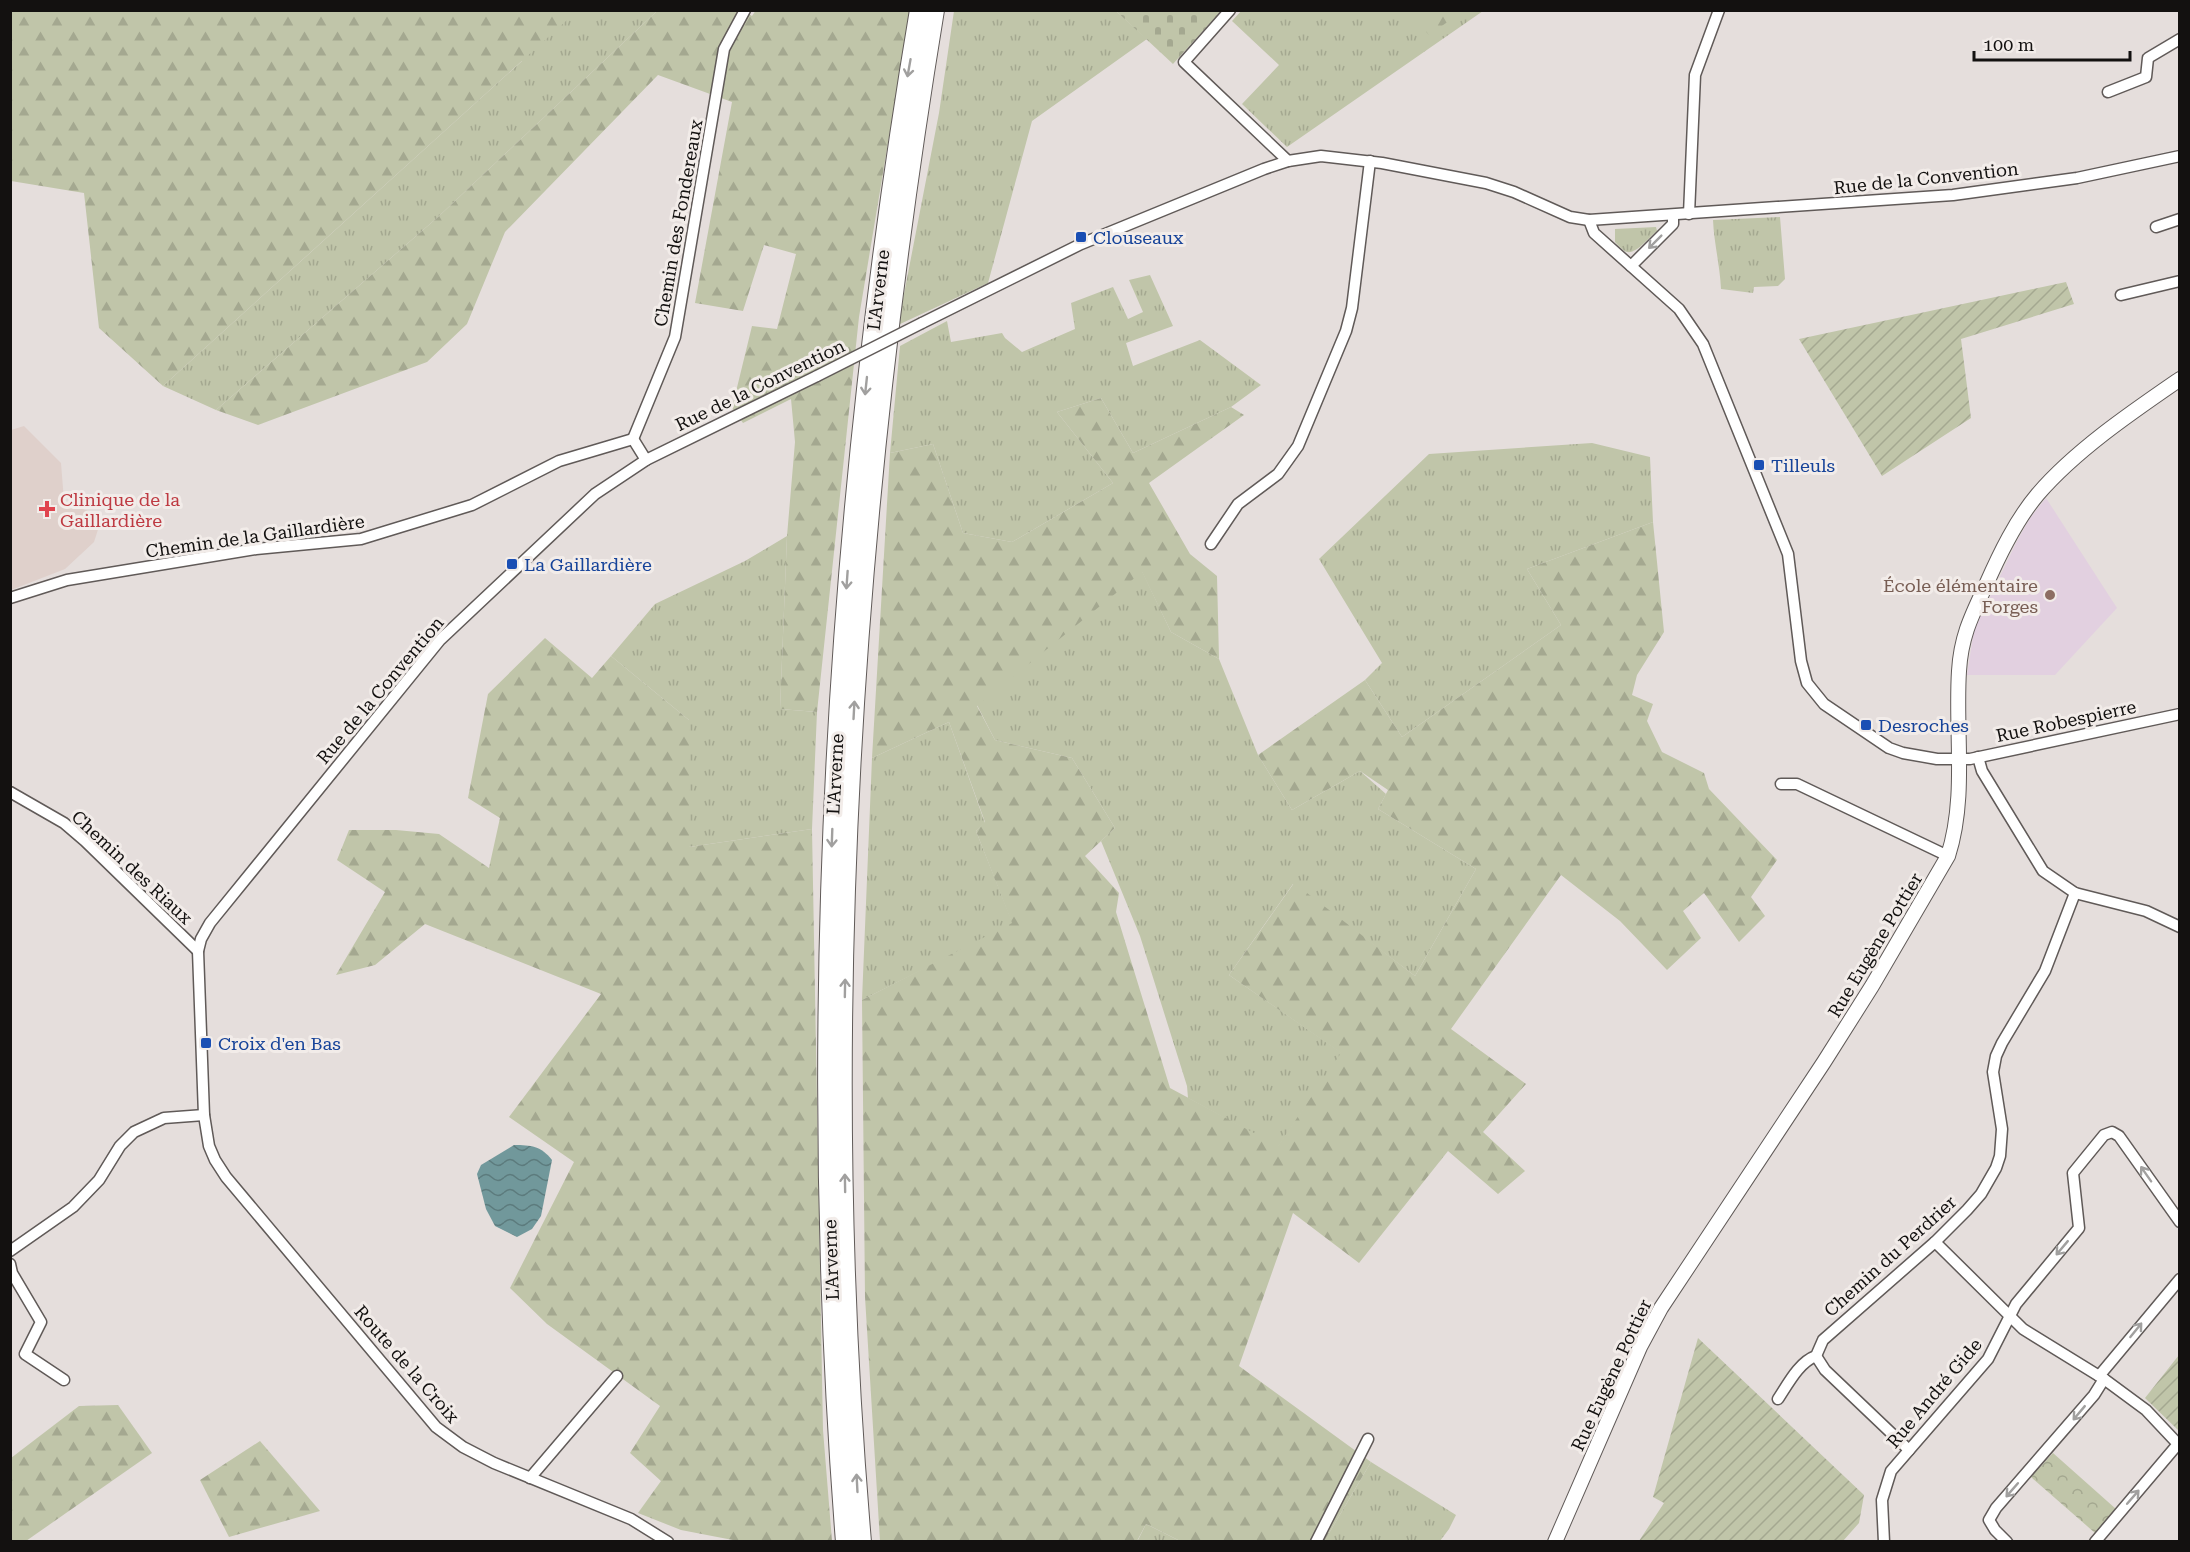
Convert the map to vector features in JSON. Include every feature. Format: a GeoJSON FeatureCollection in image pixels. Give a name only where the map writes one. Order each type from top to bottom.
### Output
{"type":"FeatureCollection","features":[{"type":"Feature","properties":{"kind":"highway","name":"L'Arverne"},"geometry":{"type":"LineString","coordinates":[[846,1542],[831,1283],[828,1178],[828,1034],[834,792],[850,551],[865,394],[891,188],[919,10]]}},
{"type":"Feature","properties":{"kind":"highway","name":"L'Arverne"},"geometry":{"type":"LineString","coordinates":[[862,1542],[852,1397],[844,1155],[846,925],[852,743],[866,554],[886,351],[908,183],[935,10]]}},
{"type":"Feature","properties":{"kind":"street","name":"Chemin des Fondereaux"},"geometry":{"type":"LineString","coordinates":[[633,439],[675,337],[724,49],[745,10]]}},
{"type":"Feature","properties":{"kind":"street"},"geometry":{"type":"LineString","coordinates":[[1230,10],[1184,62],[1288,161]]}},
{"type":"Feature","properties":{"kind":"street"},"geometry":{"type":"LineString","coordinates":[[1689,214],[1695,75],[1719,10]]}},
{"type":"Feature","properties":{"kind":"street"},"geometry":{"type":"LineString","coordinates":[[2108,92],[2146,77],[2148,58],[2180,39]]}},
{"type":"Feature","properties":{"kind":"street","name":"Rue de la Convention"},"geometry":{"type":"LineString","coordinates":[[204,1115],[198,951],[201,939],[210,923],[440,640],[595,494],[646,460],[1081,244],[1288,161],[1321,156],[1370,162],[1486,183],[1514,192],[1570,217],[1589,220],[1953,195],[2077,178],[2179,158]]}},
{"type":"Feature","properties":{"kind":"street"},"geometry":{"type":"LineString","coordinates":[[1211,544],[1238,504],[1278,474],[1298,446],[1342,341],[1352,308],[1370,162]]}},
{"type":"Feature","properties":{"kind":"street"},"geometry":{"type":"LineString","coordinates":[[1631,266],[1673,224],[1673,215]]}},
{"type":"Feature","properties":{"kind":"street"},"geometry":{"type":"LineString","coordinates":[[2156,227],[2180,219]]}},
{"type":"Feature","properties":{"kind":"street","name":"Rue Robespierre"},"geometry":{"type":"LineString","coordinates":[[1589,220],[1594,233],[1679,309],[1703,344],[1788,554],[1801,661],[1807,683],[1824,704],[1889,748],[1904,753],[1959,760],[2180,714]]}},
{"type":"Feature","properties":{"kind":"street"},"geometry":{"type":"LineString","coordinates":[[2121,295],[2180,281]]}},
{"type":"Feature","properties":{"kind":"street","name":"Rue Eugène Pottier"},"geometry":{"type":"LineString","coordinates":[[1555,1542],[1640,1347],[1663,1305],[1836,1043],[1948,856],[1955,835],[1959,760],[1959,669],[1965,630],[2009,537],[2038,494],[2069,464],[2180,379]]}},
{"type":"Feature","properties":{"kind":"street"},"geometry":{"type":"LineString","coordinates":[[633,439],[646,460]]}},
{"type":"Feature","properties":{"kind":"street","name":"Chemin de la Gaillardière"},"geometry":{"type":"LineString","coordinates":[[10,598],[67,580],[256,549],[361,539],[472,505],[560,461],[633,439]]}},
{"type":"Feature","properties":{"kind":"street"},"geometry":{"type":"LineString","coordinates":[[1978,757],[1982,771],[2043,871],[2074,893],[2146,911],[2180,927]]}},
{"type":"Feature","properties":{"kind":"street"},"geometry":{"type":"LineString","coordinates":[[1781,784],[1797,784],[1948,856]]}},
{"type":"Feature","properties":{"kind":"street","name":"Chemin des Riaux"},"geometry":{"type":"LineString","coordinates":[[10,792],[64,824],[85,841],[198,951]]}},
{"type":"Feature","properties":{"kind":"street","name":"Chemin du Perdrier"},"geometry":{"type":"LineString","coordinates":[[1778,1399],[1793,1375],[1808,1359],[1816,1356],[1822,1340],[1935,1242],[1981,1194],[2000,1156],[2002,1130],[1993,1072],[1996,1056],[2045,971],[2074,893]]}},
{"type":"Feature","properties":{"kind":"street"},"geometry":{"type":"LineString","coordinates":[[10,1251],[73,1207],[99,1180],[120,1146],[134,1132],[164,1118],[204,1115]]}},
{"type":"Feature","properties":{"kind":"street","name":"Route de la Croix"},"geometry":{"type":"LineString","coordinates":[[204,1115],[209,1146],[226,1177],[436,1427],[463,1447],[494,1463],[631,1519],[668,1542]]}},
{"type":"Feature","properties":{"kind":"street","name":"Rue André Gide"},"geometry":{"type":"LineString","coordinates":[[1884,1542],[1882,1500],[1891,1471],[1988,1359],[2016,1304],[2079,1228],[2073,1173],[2108,1132],[2119,1136],[2180,1222]]}},
{"type":"Feature","properties":{"kind":"street"},"geometry":{"type":"LineString","coordinates":[[1935,1242],[2023,1329],[2102,1378],[2146,1410],[2178,1444],[2095,1542]]}},
{"type":"Feature","properties":{"kind":"street"},"geometry":{"type":"LineString","coordinates":[[10,1264],[12,1273],[42,1322],[25,1354],[64,1380]]}},
{"type":"Feature","properties":{"kind":"street"},"geometry":{"type":"LineString","coordinates":[[2007,1542],[1989,1520],[1996,1508],[2087,1404],[2102,1378],[2180,1279]]}},
{"type":"Feature","properties":{"kind":"street"},"geometry":{"type":"LineString","coordinates":[[1816,1356],[1825,1370],[1909,1450]]}},
{"type":"Feature","properties":{"kind":"street"},"geometry":{"type":"LineString","coordinates":[[530,1478],[617,1376]]}},
{"type":"Feature","properties":{"kind":"street"},"geometry":{"type":"LineString","coordinates":[[1316,1542],[1368,1439]]}},
{"type":"Feature","properties":{"kind":"shaded area","name":"Clinique de la Gaillardière"},"geometry":{"type":"Polygon","coordinates":[[[24,426],[61,463],[64,501],[102,517],[94,542],[65,569],[11,590],[11,430],[24,426]]]}},
{"type":"Feature","properties":{"kind":"shaded area","name":"École élémentaire Forges"},"geometry":{"type":"Polygon","coordinates":[[[2046,498],[2117,608],[2055,675],[1967,675],[1974,630],[2017,541],[2030,518],[2046,498]]]}},
{"type":"Feature","properties":{"kind":"green space"},"geometry":{"type":"Polygon","coordinates":[[[63,10],[577,11],[163,386],[99,328],[84,193],[11,181],[11,11],[20,11],[40,18],[63,10]]]}},
{"type":"Feature","properties":{"kind":"green space"},"geometry":{"type":"Polygon","coordinates":[[[756,10],[910,11],[859,317],[817,712],[780,709],[787,536],[795,442],[791,399],[743,423],[732,408],[752,326],[777,329],[796,254],[764,245],[743,311],[695,303],[732,102],[658,75],[505,232],[467,324],[427,362],[258,425],[216,410],[438,217],[657,11],[745,11],[752,16],[756,10]]]}},
{"type":"Feature","properties":{"kind":"green space"},"geometry":{"type":"Polygon","coordinates":[[[1242,10],[1483,11],[1287,147],[1242,104],[1279,65],[1232,21],[1242,10]]]}},
{"type":"Feature","properties":{"kind":"green space"},"geometry":{"type":"Polygon","coordinates":[[[11,11],[657,11],[438,217],[216,410],[163,386],[522,61],[57,115],[11,11]]]}},
{"type":"Feature","properties":{"kind":"green space"},"geometry":{"type":"Polygon","coordinates":[[[954,11],[1116,11],[1147,39],[1032,121],[988,283],[898,325],[939,113],[954,11]]]}},
{"type":"Feature","properties":{"kind":"green space"},"geometry":{"type":"Polygon","coordinates":[[[1116,11],[1221,11],[1173,64],[1116,11]]]}},
{"type":"Feature","properties":{"kind":"green space"},"geometry":{"type":"Polygon","coordinates":[[[1408,11],[1463,11],[1429,35],[1408,11]]]}},
{"type":"Feature","properties":{"kind":"green space"},"geometry":{"type":"Polygon","coordinates":[[[1780,217],[1785,279],[1778,286],[1754,287],[1753,293],[1721,289],[1713,220],[1780,217]]]}},
{"type":"Feature","properties":{"kind":"green space"},"geometry":{"type":"Polygon","coordinates":[[[1656,227],[1657,231],[1639,248],[1631,252],[1627,252],[1615,242],[1615,229],[1656,227]]]}},
{"type":"Feature","properties":{"kind":"green space"},"geometry":{"type":"Polygon","coordinates":[[[1150,275],[1173,326],[1126,343],[1133,366],[1200,340],[1261,385],[1231,407],[1133,453],[1101,398],[1057,412],[1113,483],[1012,542],[963,533],[933,444],[890,453],[900,346],[947,321],[951,342],[1002,333],[1022,352],[1075,329],[1071,303],[1113,287],[1128,319],[1143,312],[1129,280],[1150,275]]]}},
{"type":"Feature","properties":{"kind":"green space"},"geometry":{"type":"Polygon","coordinates":[[[2066,282],[2074,304],[1961,339],[1971,418],[1882,476],[1799,339],[2066,282]]]}},
{"type":"Feature","properties":{"kind":"green space"},"geometry":{"type":"Polygon","coordinates":[[[1101,398],[1133,453],[1231,407],[1244,415],[1149,483],[1190,554],[1217,576],[1219,659],[1171,632],[1142,572],[977,706],[995,740],[1072,758],[1115,828],[1085,856],[1119,893],[1116,912],[1170,1088],[1278,1146],[1341,1053],[1229,975],[1294,883],[1415,976],[1476,869],[1378,809],[1388,790],[1360,771],[1292,810],[1258,755],[1365,680],[1402,737],[1561,625],[1527,569],[1653,522],[1664,632],[1637,675],[1632,695],[1653,704],[1647,721],[1662,752],[1704,773],[1709,789],[1777,860],[1751,897],[1765,916],[1739,942],[1704,893],[1683,911],[1701,938],[1667,970],[1620,921],[1561,875],[1451,1029],[1526,1084],[1483,1132],[1525,1171],[1498,1194],[1448,1151],[1359,1263],[1293,1213],[1239,1366],[1371,1462],[1325,1540],[1327,1541],[1180,1541],[1146,1524],[1137,1541],[880,1541],[865,1297],[862,1000],[1012,923],[976,831],[985,822],[949,722],[872,758],[890,453],[933,444],[963,533],[1012,542],[1113,483],[1057,412],[1101,398]]]}},
{"type":"Feature","properties":{"kind":"green space"},"geometry":{"type":"Polygon","coordinates":[[[1592,443],[1650,457],[1653,522],[1527,569],[1561,625],[1402,737],[1365,680],[1382,663],[1319,559],[1429,454],[1592,443]]]}},
{"type":"Feature","properties":{"kind":"green space"},"geometry":{"type":"Polygon","coordinates":[[[787,536],[780,709],[817,712],[812,829],[689,847],[689,720],[611,656],[655,604],[745,561],[787,536]]]}},
{"type":"Feature","properties":{"kind":"green space"},"geometry":{"type":"Polygon","coordinates":[[[1142,571],[1171,632],[1219,659],[1258,755],[1292,810],[1360,771],[1386,794],[1378,809],[1476,869],[1415,976],[1293,884],[1229,975],[1342,1053],[1278,1147],[1188,1098],[1187,1086],[1140,936],[1101,841],[1115,828],[1072,758],[995,740],[977,705],[1142,571]]]}},
{"type":"Feature","properties":{"kind":"green space"},"geometry":{"type":"Polygon","coordinates":[[[545,638],[592,678],[611,656],[689,720],[689,847],[812,829],[823,1430],[832,1541],[738,1541],[681,1530],[638,1513],[661,1481],[630,1453],[660,1406],[547,1324],[510,1288],[574,1162],[509,1117],[601,994],[425,924],[375,965],[336,975],[385,892],[337,860],[349,830],[396,830],[439,834],[489,868],[500,818],[468,798],[488,694],[545,638]]]}},
{"type":"Feature","properties":{"kind":"green space"},"geometry":{"type":"Polygon","coordinates":[[[949,722],[985,823],[976,831],[1013,924],[862,1000],[872,758],[949,722]]]}},
{"type":"Feature","properties":{"kind":"green space"},"geometry":{"type":"Polygon","coordinates":[[[1698,1338],[1864,1495],[1859,1523],[1843,1541],[1639,1541],[1664,1503],[1653,1497],[1698,1338]]]}},
{"type":"Feature","properties":{"kind":"green space"},"geometry":{"type":"Polygon","coordinates":[[[2179,1355],[2180,1431],[2145,1398],[2179,1355]]]}},
{"type":"Feature","properties":{"kind":"green space"},"geometry":{"type":"Polygon","coordinates":[[[118,1405],[152,1453],[26,1541],[11,1541],[11,1458],[79,1406],[118,1405]]]}},
{"type":"Feature","properties":{"kind":"green space"},"geometry":{"type":"Polygon","coordinates":[[[260,1441],[320,1511],[229,1537],[200,1480],[260,1441]]]}},
{"type":"Feature","properties":{"kind":"green space"},"geometry":{"type":"Polygon","coordinates":[[[2053,1453],[2116,1509],[2095,1533],[2031,1477],[2053,1453]]]}},
{"type":"Feature","properties":{"kind":"green space"},"geometry":{"type":"Polygon","coordinates":[[[1371,1462],[1456,1515],[1440,1541],[1325,1540],[1371,1462]]]}},
{"type":"Feature","properties":{"kind":"green space"},"geometry":{"type":"Polygon","coordinates":[[[1146,1524],[1180,1541],[1137,1542],[1146,1524]]]}},
{"type":"Feature","properties":{"kind":"water"},"geometry":{"type":"Polygon","coordinates":[[[514,1145],[535,1147],[552,1160],[541,1216],[532,1229],[517,1237],[495,1226],[486,1209],[477,1174],[481,1165],[514,1145]]]}},
{"type":"Feature","properties":{"kind":"place","name":"Clouseaux"},"geometry":{"type":"Point","coordinates":[1081,237]}},
{"type":"Feature","properties":{"kind":"place","name":"Tilleuls"},"geometry":{"type":"Point","coordinates":[1759,465]}},
{"type":"Feature","properties":{"kind":"place","name":"Clinique de la Gaillardière"},"geometry":{"type":"Point","coordinates":[47,509]}},
{"type":"Feature","properties":{"kind":"place","name":"La Gaillardière"},"geometry":{"type":"Point","coordinates":[512,564]}},
{"type":"Feature","properties":{"kind":"place","name":"École élémentaire Forges"},"geometry":{"type":"Point","coordinates":[2050,595]}},
{"type":"Feature","properties":{"kind":"place","name":"Desroches"},"geometry":{"type":"Point","coordinates":[1866,725]}},
{"type":"Feature","properties":{"kind":"place","name":"Croix d'en Bas"},"geometry":{"type":"Point","coordinates":[206,1043]}}]}
